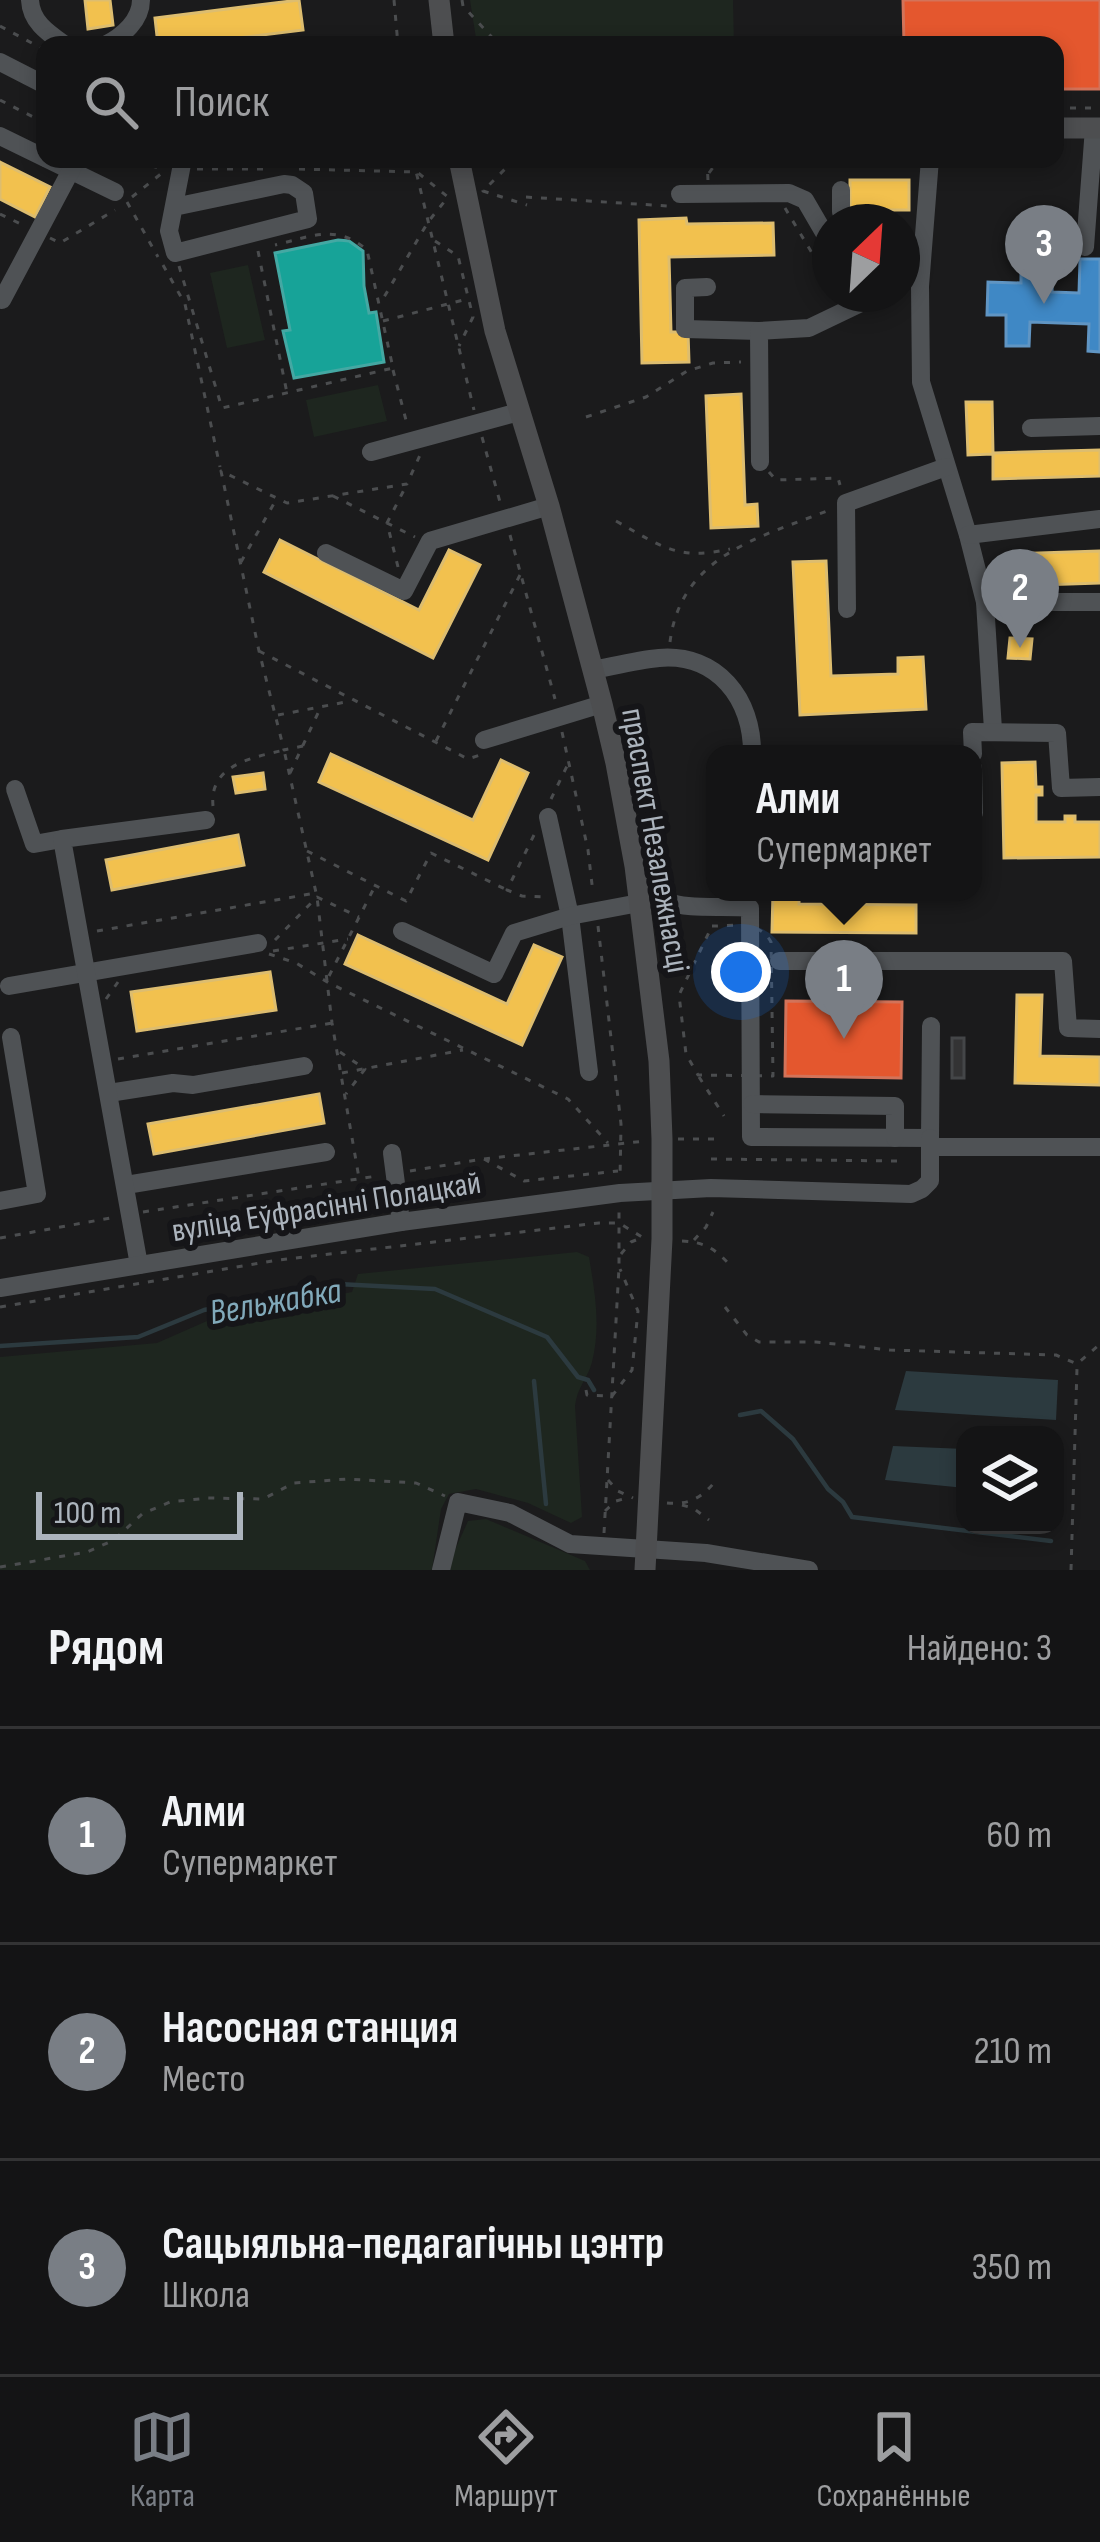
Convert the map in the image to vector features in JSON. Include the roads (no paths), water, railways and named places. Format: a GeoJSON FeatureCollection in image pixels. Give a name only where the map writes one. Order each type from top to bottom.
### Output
{"type":"FeatureCollection","features":[{"type":"Feature","properties":{"kind":"main road"},"geometry":{"type":"LineString","coordinates":[[439,0],[443,36]]}},
{"type":"Feature","properties":{"kind":"main road"},"geometry":{"type":"LineString","coordinates":[[1064,127],[1098,121]]}},
{"type":"Feature","properties":{"kind":"main road","name":"праспект Незалежнасці"},"geometry":{"type":"LineString","coordinates":[[461,168],[495,332],[602,704],[635,866],[659,1061],[663,1189],[646,1560]]}},
{"type":"Feature","properties":{"kind":"street"},"geometry":{"type":"LineString","coordinates":[[31,0],[31,11],[53,36]]}},
{"type":"Feature","properties":{"kind":"street"},"geometry":{"type":"LineString","coordinates":[[118,36],[141,12],[141,0]]}},
{"type":"Feature","properties":{"kind":"street"},"geometry":{"type":"LineString","coordinates":[[0,62],[36,80]]}},
{"type":"Feature","properties":{"kind":"street"},"geometry":{"type":"LineString","coordinates":[[1085,247],[1098,121]]}},
{"type":"Feature","properties":{"kind":"street"},"geometry":{"type":"LineString","coordinates":[[0,136],[36,154]]}},
{"type":"Feature","properties":{"kind":"street"},"geometry":{"type":"LineString","coordinates":[[2,300],[72,168]]}},
{"type":"Feature","properties":{"kind":"street"},"geometry":{"type":"LineString","coordinates":[[78,168],[120,196]]}},
{"type":"Feature","properties":{"kind":"street"},"geometry":{"type":"LineString","coordinates":[[174,207],[284,184],[304,193],[308,219],[175,253],[169,231],[181,168]]}},
{"type":"Feature","properties":{"kind":"street"},"geometry":{"type":"LineString","coordinates":[[920,248],[929,168]]}},
{"type":"Feature","properties":{"kind":"street"},"geometry":{"type":"LineString","coordinates":[[841,190],[841,204]]}},
{"type":"Feature","properties":{"kind":"street"},"geometry":{"type":"LineString","coordinates":[[683,200],[789,193],[805,200],[812,212]]}},
{"type":"Feature","properties":{"kind":"street"},"geometry":{"type":"LineString","coordinates":[[920,226],[925,226]]}},
{"type":"Feature","properties":{"kind":"street"},"geometry":{"type":"LineString","coordinates":[[707,286],[685,288],[685,329],[809,328],[838,312]]}},
{"type":"Feature","properties":{"kind":"street"},"geometry":{"type":"LineString","coordinates":[[914,312],[921,382],[985,602],[993,730]]}},
{"type":"Feature","properties":{"kind":"street"},"geometry":{"type":"LineString","coordinates":[[759,331],[760,462]]}},
{"type":"Feature","properties":{"kind":"street"},"geometry":{"type":"LineString","coordinates":[[370,452],[519,412]]}},
{"type":"Feature","properties":{"kind":"street"},"geometry":{"type":"LineString","coordinates":[[1031,428],[1100,426]]}},
{"type":"Feature","properties":{"kind":"street"},"geometry":{"type":"LineString","coordinates":[[847,609],[846,503],[946,467]]}},
{"type":"Feature","properties":{"kind":"street"},"geometry":{"type":"LineString","coordinates":[[326,553],[404,591],[430,541],[548,506]]}},
{"type":"Feature","properties":{"kind":"street"},"geometry":{"type":"LineString","coordinates":[[968,535],[1100,519]]}},
{"type":"Feature","properties":{"kind":"street"},"geometry":{"type":"LineString","coordinates":[[985,602],[1100,602]]}},
{"type":"Feature","properties":{"kind":"street"},"geometry":{"type":"LineString","coordinates":[[592,670],[668,658],[709,667],[729,682],[748,717],[752,745]]}},
{"type":"Feature","properties":{"kind":"street"},"geometry":{"type":"LineString","coordinates":[[485,746],[602,704]]}},
{"type":"Feature","properties":{"kind":"street"},"geometry":{"type":"LineString","coordinates":[[973,745],[972,732],[1058,733],[1061,788],[1100,788]]}},
{"type":"Feature","properties":{"kind":"street"},"geometry":{"type":"LineString","coordinates":[[15,790],[34,844],[210,817]]}},
{"type":"Feature","properties":{"kind":"street"},"geometry":{"type":"LineString","coordinates":[[548,817],[570,916],[589,1072]]}},
{"type":"Feature","properties":{"kind":"street"},"geometry":{"type":"LineString","coordinates":[[62,839],[91,972],[139,1265]]}},
{"type":"Feature","properties":{"kind":"street"},"geometry":{"type":"LineString","coordinates":[[635,866],[669,901],[750,908],[752,1137],[1100,1147]]}},
{"type":"Feature","properties":{"kind":"street"},"geometry":{"type":"LineString","coordinates":[[402,931],[494,974],[514,933],[639,903]]}},
{"type":"Feature","properties":{"kind":"street"},"geometry":{"type":"LineString","coordinates":[[9,986],[258,944]]}},
{"type":"Feature","properties":{"kind":"street"},"geometry":{"type":"LineString","coordinates":[[779,961],[1063,961],[1068,1028],[1100,1029]]}},
{"type":"Feature","properties":{"kind":"street"},"geometry":{"type":"LineString","coordinates":[[930,1142],[931,1026]]}},
{"type":"Feature","properties":{"kind":"street"},"geometry":{"type":"LineString","coordinates":[[0,1201],[37,1194],[11,1037]]}},
{"type":"Feature","properties":{"kind":"street"},"geometry":{"type":"LineString","coordinates":[[110,1093],[304,1066]]}},
{"type":"Feature","properties":{"kind":"street"},"geometry":{"type":"LineString","coordinates":[[752,1104],[895,1106],[895,1138]]}},
{"type":"Feature","properties":{"kind":"street","name":"вуліца Еўфрасінні Полацкай"},"geometry":{"type":"LineString","coordinates":[[0,1288],[571,1198],[712,1188],[910,1194],[930,1181],[930,1142]]}},
{"type":"Feature","properties":{"kind":"street"},"geometry":{"type":"LineString","coordinates":[[126,1185],[326,1152]]}},
{"type":"Feature","properties":{"kind":"street"},"geometry":{"type":"LineString","coordinates":[[394,1163],[401,1222]]}},
{"type":"Feature","properties":{"kind":"street"},"geometry":{"type":"LineString","coordinates":[[441,1570],[458,1502],[510,1513],[570,1544],[646,1560],[706,1553],[809,1570]]}},
{"type":"Feature","properties":{"kind":"waterway","name":"Вельжабка"},"geometry":{"type":"LineString","coordinates":[[0,1346],[138,1337],[204,1310],[338,1284],[435,1289],[547,1337],[594,1390]]}},
{"type":"Feature","properties":{"kind":"waterway"},"geometry":{"type":"LineString","coordinates":[[534,1381],[546,1504]]}},
{"type":"Feature","properties":{"kind":"waterway","name":"Вельжабка"},"geometry":{"type":"LineString","coordinates":[[740,1415],[761,1411],[793,1439],[852,1517],[1051,1541]]}},
{"type":"Feature","properties":{"kind":"place","name":"Сацыяльна-педагагічны цэнтр"},"geometry":{"type":"Point","coordinates":[1044,304]}},
{"type":"Feature","properties":{"kind":"place","name":"Насосная станция"},"geometry":{"type":"Point","coordinates":[1020,648]}},
{"type":"Feature","properties":{"kind":"place","name":"Алми"},"geometry":{"type":"Point","coordinates":[844,1039]}}]}
